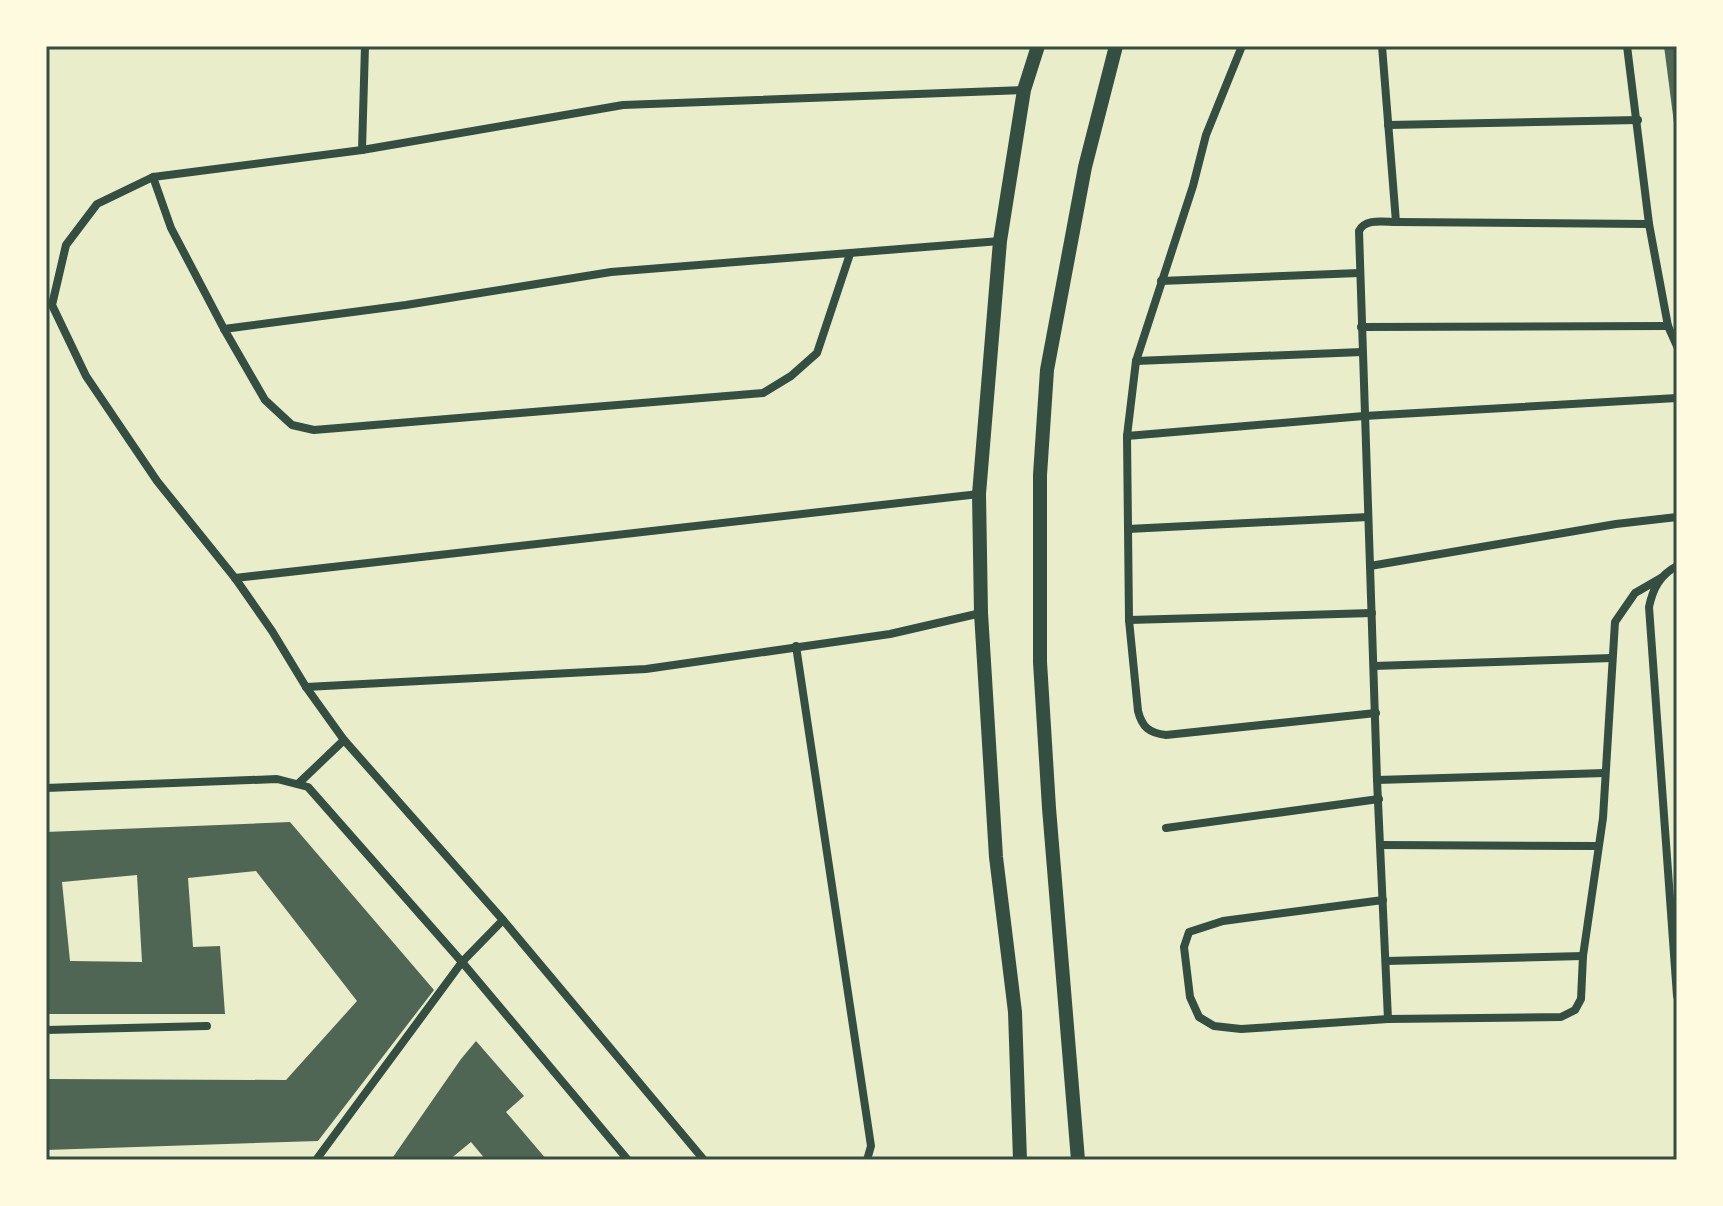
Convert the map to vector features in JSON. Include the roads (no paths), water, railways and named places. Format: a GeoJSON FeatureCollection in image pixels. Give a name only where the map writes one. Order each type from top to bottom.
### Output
{"type":"FeatureCollection","features":[{"type":"Feature","properties":{"kind":"street"},"geometry":{"type":"LineString","coordinates":[[362,150],[365,46]]}},
{"type":"Feature","properties":{"kind":"street"},"geometry":{"type":"LineString","coordinates":[[1020,1160],[1015,1012],[996,857],[981,613],[979,494],[1000,241],[1024,90],[1038,46]]}},
{"type":"Feature","properties":{"kind":"street"},"geometry":{"type":"LineString","coordinates":[[1078,1160],[1041,676],[1040,475],[1047,370],[1085,167],[1116,46]]}},
{"type":"Feature","properties":{"kind":"street"},"geometry":{"type":"LineString","coordinates":[[1242,46],[1206,135],[1193,186],[1136,361],[1127,436],[1129,620],[1138,711],[1141,723],[1152,733],[1183,735],[1376,713]]}},
{"type":"Feature","properties":{"kind":"street"},"geometry":{"type":"LineString","coordinates":[[1382,46],[1396,222]]}},
{"type":"Feature","properties":{"kind":"street"},"geometry":{"type":"LineString","coordinates":[[1627,46],[1649,224],[1668,326],[1677,346]]}},
{"type":"Feature","properties":{"kind":"street"},"geometry":{"type":"LineString","coordinates":[[704,1160],[503,920],[344,740],[235,578],[157,481],[86,376],[52,305],[66,245],[97,204],[153,177],[362,150],[623,105],[1024,90]]}},
{"type":"Feature","properties":{"kind":"street"},"geometry":{"type":"LineString","coordinates":[[1388,125],[1638,120]]}},
{"type":"Feature","properties":{"kind":"street"},"geometry":{"type":"LineString","coordinates":[[153,177],[171,228],[265,400],[292,425],[314,430],[763,393],[791,376],[817,353],[850,254]]}},
{"type":"Feature","properties":{"kind":"street"},"geometry":{"type":"LineString","coordinates":[[1388,1019],[1358,236],[1361,227],[1368,223],[1649,224]]}},
{"type":"Feature","properties":{"kind":"street"},"geometry":{"type":"LineString","coordinates":[[224,329],[406,305],[611,272],[1000,241]]}},
{"type":"Feature","properties":{"kind":"street"},"geometry":{"type":"LineString","coordinates":[[1161,281],[1359,273]]}},
{"type":"Feature","properties":{"kind":"street"},"geometry":{"type":"LineString","coordinates":[[1361,327],[1668,326]]}},
{"type":"Feature","properties":{"kind":"street"},"geometry":{"type":"LineString","coordinates":[[1136,361],[1362,352]]}},
{"type":"Feature","properties":{"kind":"street"},"geometry":{"type":"LineString","coordinates":[[1127,436],[1364,416],[1677,398]]}},
{"type":"Feature","properties":{"kind":"street"},"geometry":{"type":"LineString","coordinates":[[235,578],[979,494]]}},
{"type":"Feature","properties":{"kind":"street"},"geometry":{"type":"LineString","coordinates":[[1128,529],[1368,517]]}},
{"type":"Feature","properties":{"kind":"street"},"geometry":{"type":"LineString","coordinates":[[1370,566],[1616,524],[1677,517]]}},
{"type":"Feature","properties":{"kind":"street"},"geometry":{"type":"LineString","coordinates":[[1383,900],[1223,921],[1189,932],[1184,947],[1190,997],[1199,1017],[1214,1026],[1241,1029],[1388,1019],[1567,1016],[1580,1004],[1583,956],[1603,818],[1615,622],[1635,593],[1677,566]]}},
{"type":"Feature","properties":{"kind":"street"},"geometry":{"type":"LineString","coordinates":[[1661,578],[1652,591],[1649,622],[1677,996]]}},
{"type":"Feature","properties":{"kind":"street"},"geometry":{"type":"LineString","coordinates":[[306,687],[646,669],[890,634],[981,613]]}},
{"type":"Feature","properties":{"kind":"street"},"geometry":{"type":"LineString","coordinates":[[1129,620],[1372,613]]}},
{"type":"Feature","properties":{"kind":"street"},"geometry":{"type":"LineString","coordinates":[[796,646],[871,1146],[867,1160]]}},
{"type":"Feature","properties":{"kind":"street"},"geometry":{"type":"LineString","coordinates":[[1374,666],[1612,658]]}},
{"type":"Feature","properties":{"kind":"street"},"geometry":{"type":"LineString","coordinates":[[299,783],[344,740]]}},
{"type":"Feature","properties":{"kind":"street"},"geometry":{"type":"LineString","coordinates":[[1377,780],[1605,773]]}},
{"type":"Feature","properties":{"kind":"street"},"geometry":{"type":"LineString","coordinates":[[46,788],[277,779],[299,783],[315,793],[628,1160]]}},
{"type":"Feature","properties":{"kind":"street"},"geometry":{"type":"LineString","coordinates":[[1166,828],[1379,799]]}},
{"type":"Feature","properties":{"kind":"street"},"geometry":{"type":"LineString","coordinates":[[1381,845],[1598,846]]}},
{"type":"Feature","properties":{"kind":"street"},"geometry":{"type":"LineString","coordinates":[[316,1160],[462,962],[503,920]]}},
{"type":"Feature","properties":{"kind":"street"},"geometry":{"type":"LineString","coordinates":[[1386,961],[1583,956]]}},
{"type":"Feature","properties":{"kind":"street"},"geometry":{"type":"LineString","coordinates":[[46,1030],[207,1026]]}}]}
